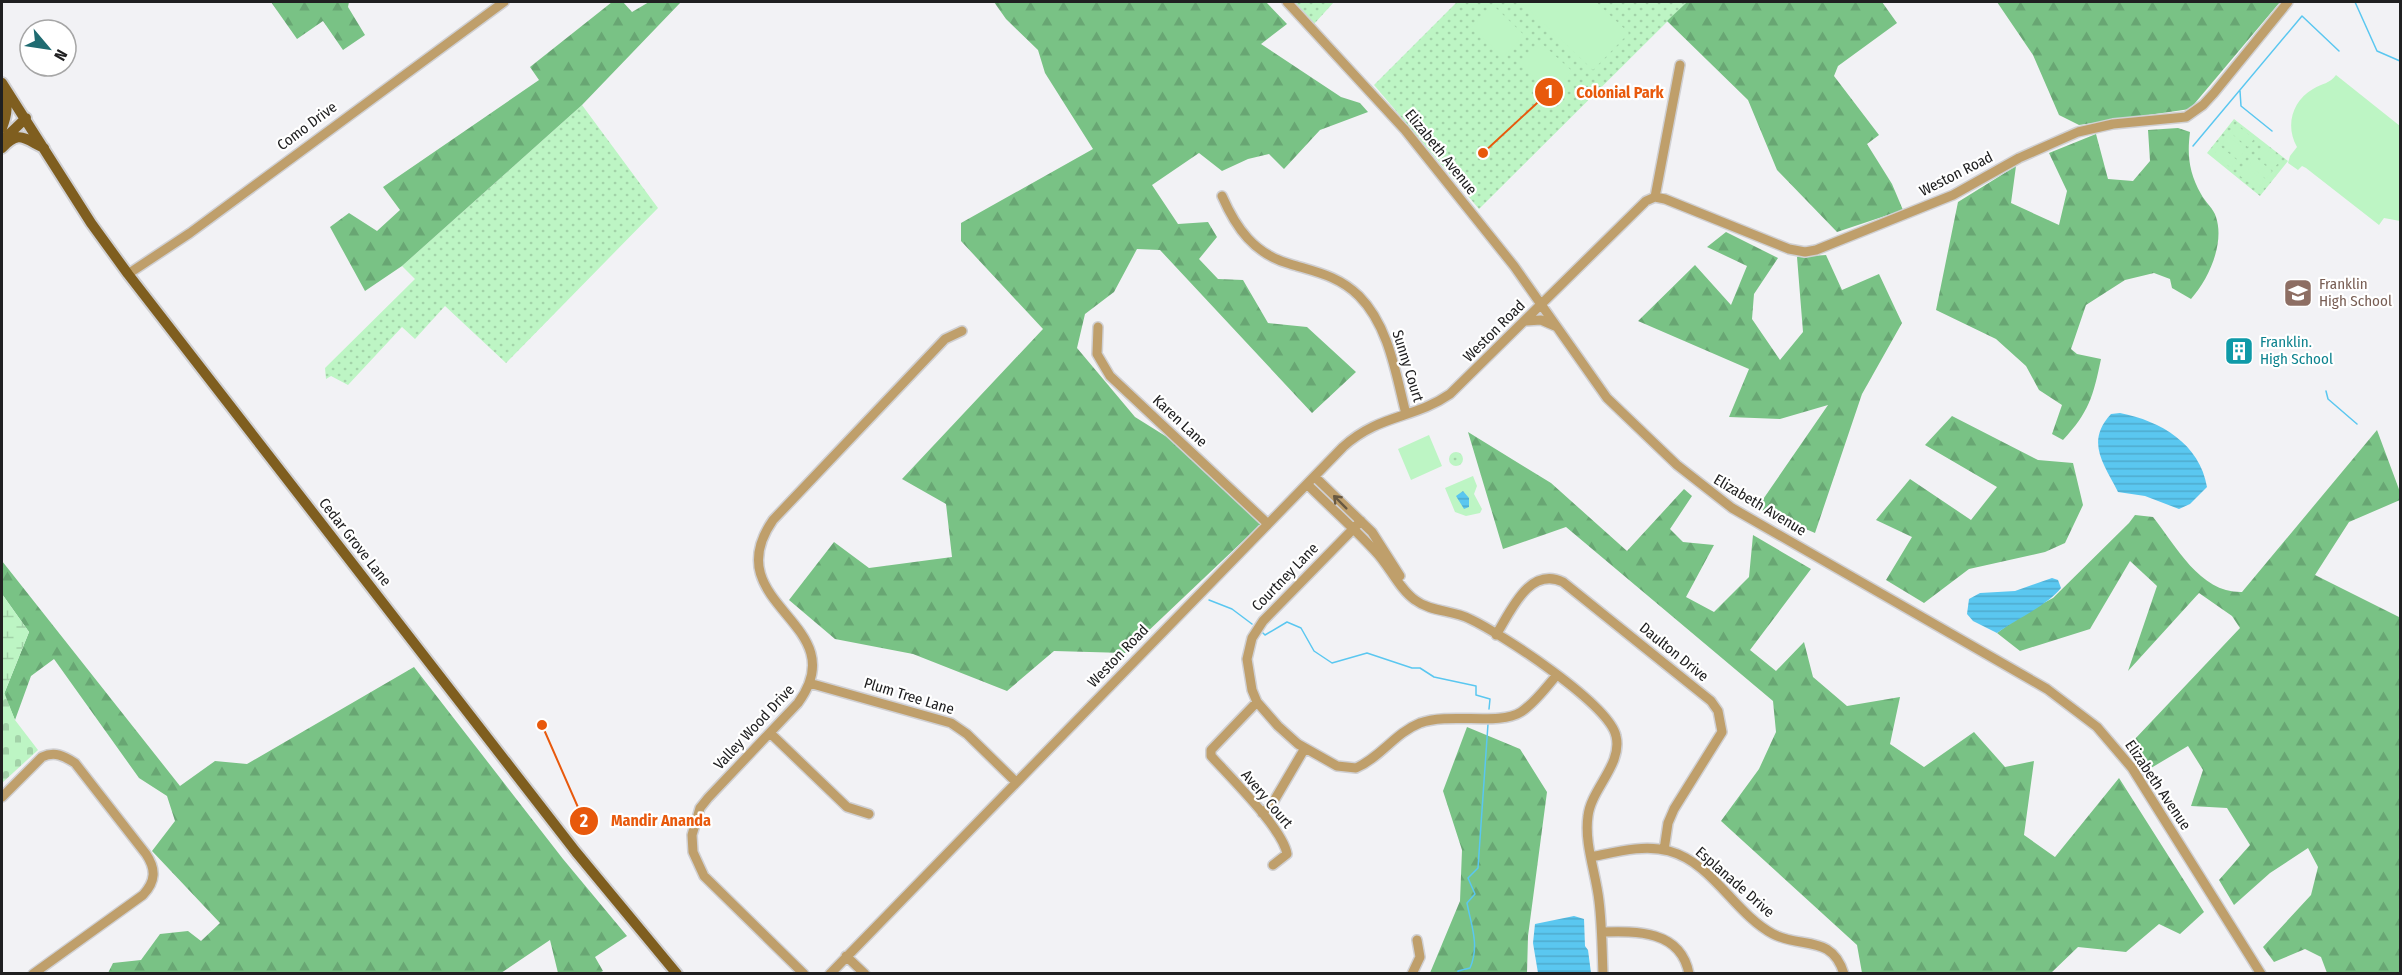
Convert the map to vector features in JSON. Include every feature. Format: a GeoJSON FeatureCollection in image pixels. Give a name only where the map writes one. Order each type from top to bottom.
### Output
{"type":"FeatureCollection","features":[{"type":"Feature","properties":{"kind":"main road","name":"Cedar Grove Lane"},"geometry":{"type":"LineString","coordinates":[[2,83],[91,223],[128,274],[576,852],[677,974]]}},
{"type":"Feature","properties":{"kind":"main road"},"geometry":{"type":"LineString","coordinates":[[2,92],[6,99],[7,115],[2,128]]}},
{"type":"Feature","properties":{"kind":"main road"},"geometry":{"type":"LineString","coordinates":[[2,142],[26,118]]}},
{"type":"Feature","properties":{"kind":"main road"},"geometry":{"type":"LineString","coordinates":[[2,148],[13,136],[18,136],[44,148]]}},
{"type":"Feature","properties":{"kind":"street","name":"Como Drive"},"geometry":{"type":"LineString","coordinates":[[128,274],[190,233],[504,2]]}},
{"type":"Feature","properties":{"kind":"street","name":"Elizabeth Avenue"},"geometry":{"type":"LineString","coordinates":[[1287,2],[1405,130],[1542,304],[1607,398],[1703,488],[1741,513],[2047,689],[2086,717],[2112,743],[2132,768],[2261,974]]}},
{"type":"Feature","properties":{"kind":"street","name":"Weston Road"},"geometry":{"type":"LineString","coordinates":[[830,974],[1267,524],[1359,434],[1379,422],[1434,404],[1450,394],[1634,212],[1655,197],[1700,212],[1789,249],[1805,252],[1816,250],[1953,195],[2019,158],[2078,132],[2113,124],[2186,117],[2203,105],[2214,93],[2288,2]]}},
{"type":"Feature","properties":{"kind":"street"},"geometry":{"type":"LineString","coordinates":[[1655,197],[1680,65]]}},
{"type":"Feature","properties":{"kind":"street","name":"Sunny Court"},"geometry":{"type":"LineString","coordinates":[[1222,196],[1236,226],[1257,248],[1278,260],[1320,271],[1339,281],[1369,308],[1385,339],[1406,414]]}},
{"type":"Feature","properties":{"kind":"street"},"geometry":{"type":"LineString","coordinates":[[1524,322],[1541,320],[1557,327]]}},
{"type":"Feature","properties":{"kind":"street","name":"Karen Lane"},"geometry":{"type":"LineString","coordinates":[[1098,327],[1097,354],[1110,376],[1267,524]]}},
{"type":"Feature","properties":{"kind":"street","name":"Valley Wood Drive"},"geometry":{"type":"LineString","coordinates":[[804,974],[711,884],[697,864],[693,852],[692,835],[700,808],[798,703],[814,670],[807,640],[765,588],[760,575],[759,547],[773,520],[945,339],[962,331]]}},
{"type":"Feature","properties":{"kind":"street"},"geometry":{"type":"LineString","coordinates":[[1314,477],[1361,521],[1386,550],[1412,599]]}},
{"type":"Feature","properties":{"kind":"street"},"geometry":{"type":"LineString","coordinates":[[1307,484],[1379,555],[1412,599],[1427,607],[1469,618],[1538,660],[1609,719],[1617,736],[1612,763],[1592,799],[1588,816],[1591,857],[1602,932],[1603,974]]}},
{"type":"Feature","properties":{"kind":"street","name":"Courtney Lane"},"geometry":{"type":"LineString","coordinates":[[1361,521],[1257,629],[1248,649],[1247,670],[1257,702],[1278,726],[1305,748],[1337,765],[1356,768],[1404,730],[1422,723],[1446,717],[1499,717],[1520,712],[1557,675]]}},
{"type":"Feature","properties":{"kind":"street","name":"Daulton Drive"},"geometry":{"type":"LineString","coordinates":[[1496,635],[1528,586],[1543,578],[1554,577],[1711,701],[1718,711],[1722,732],[1674,809],[1668,823],[1664,850]]}},
{"type":"Feature","properties":{"kind":"street","name":"Plum Tree Lane"},"geometry":{"type":"LineString","coordinates":[[809,683],[951,723],[967,734],[1016,782]]}},
{"type":"Feature","properties":{"kind":"street","name":"Avery Court"},"geometry":{"type":"LineString","coordinates":[[1257,702],[1211,750],[1211,756],[1262,813],[1286,846],[1287,854],[1273,864]]}},
{"type":"Feature","properties":{"kind":"street"},"geometry":{"type":"LineString","coordinates":[[770,733],[848,807],[869,814]]}},
{"type":"Feature","properties":{"kind":"street"},"geometry":{"type":"LineString","coordinates":[[1262,813],[1271,806],[1305,748]]}},
{"type":"Feature","properties":{"kind":"street"},"geometry":{"type":"LineString","coordinates":[[2,797],[42,757],[48,754],[63,756],[75,764],[88,780],[146,854],[153,868],[152,884],[143,895],[33,974]]}},
{"type":"Feature","properties":{"kind":"street","name":"Esplanade Drive"},"geometry":{"type":"LineString","coordinates":[[1591,857],[1638,849],[1664,850],[1688,858],[1758,924],[1774,934],[1826,947],[1839,959],[1844,974]]}},
{"type":"Feature","properties":{"kind":"street"},"geometry":{"type":"LineString","coordinates":[[1602,932],[1653,933],[1679,952],[1689,974]]}},
{"type":"Feature","properties":{"kind":"street"},"geometry":{"type":"LineString","coordinates":[[1412,974],[1420,957],[1417,940]]}},
{"type":"Feature","properties":{"kind":"street"},"geometry":{"type":"LineString","coordinates":[[846,956],[865,974]]}},
{"type":"Feature","properties":{"kind":"green space"},"geometry":{"type":"Polygon","coordinates":[[[271,2],[349,2],[348,7],[365,35],[343,50],[323,21],[297,39],[271,2]]]}},
{"type":"Feature","properties":{"kind":"green space"},"geometry":{"type":"Polygon","coordinates":[[[612,2],[623,2],[632,12],[649,2],[681,2],[582,105],[402,266],[365,291],[330,227],[349,213],[377,231],[400,210],[383,187],[539,80],[530,67],[612,2]]]}},
{"type":"Feature","properties":{"kind":"green space"},"geometry":{"type":"Polygon","coordinates":[[[994,2],[1266,2],[1287,24],[1261,44],[1341,97],[1360,103],[1368,112],[1320,130],[1284,169],[1269,154],[1248,159],[1222,171],[1199,153],[1152,185],[1178,224],[1208,222],[1217,237],[1199,259],[1218,279],[1243,280],[1268,323],[1307,327],[1356,372],[1312,413],[1160,250],[1137,249],[1114,292],[1085,314],[1077,348],[1135,417],[1175,442],[1262,523],[1125,653],[1054,651],[1007,691],[913,654],[835,639],[789,600],[834,542],[869,568],[952,557],[946,504],[902,479],[1043,329],[961,241],[961,223],[1093,149],[1045,73],[1038,50],[1006,19],[994,2]]]}},
{"type":"Feature","properties":{"kind":"green space"},"geometry":{"type":"Polygon","coordinates":[[[1293,2],[1334,2],[1314,24],[1293,2]]]}},
{"type":"Feature","properties":{"kind":"green space"},"geometry":{"type":"Polygon","coordinates":[[[1457,2],[1687,2],[1479,209],[1374,85],[1457,2]]]}},
{"type":"Feature","properties":{"kind":"green space"},"geometry":{"type":"Polygon","coordinates":[[[1521,2],[1596,2],[1629,33],[1593,70],[1521,2]]]}},
{"type":"Feature","properties":{"kind":"green space"},"geometry":{"type":"Polygon","coordinates":[[[1687,2],[1882,2],[1897,23],[1838,66],[1834,76],[1879,135],[1867,144],[1892,184],[1903,210],[1837,232],[1777,170],[1748,100],[1667,21],[1687,2]]]}},
{"type":"Feature","properties":{"kind":"green space"},"geometry":{"type":"Polygon","coordinates":[[[1997,2],[2280,2],[2190,109],[2079,125],[2059,115],[2033,55],[1997,2]]]}},
{"type":"Feature","properties":{"kind":"green space"},"geometry":{"type":"Polygon","coordinates":[[[1493,5],[1524,35],[1503,57],[1472,27],[1493,5]]]}},
{"type":"Feature","properties":{"kind":"green space"},"geometry":{"type":"Polygon","coordinates":[[[1540,42],[1572,71],[1551,93],[1519,63],[1540,42]]]}},
{"type":"Feature","properties":{"kind":"green space"},"geometry":{"type":"Polygon","coordinates":[[[2336,75],[2400,126],[2400,221],[2384,218],[2379,225],[2306,168],[2302,166],[2298,170],[2288,163],[2297,147],[2291,131],[2296,107],[2306,94],[2336,75]]]}},
{"type":"Feature","properties":{"kind":"green space"},"geometry":{"type":"Polygon","coordinates":[[[582,105],[658,208],[506,363],[445,306],[415,339],[402,327],[348,385],[331,376],[326,379],[325,368],[415,279],[402,266],[582,105]]]}},
{"type":"Feature","properties":{"kind":"green space"},"geometry":{"type":"Polygon","coordinates":[[[2234,119],[2288,161],[2260,196],[2207,153],[2234,119]]]}},
{"type":"Feature","properties":{"kind":"green space"},"geometry":{"type":"Polygon","coordinates":[[[2237,125],[2254,139],[2248,147],[2231,133],[2237,125]]]}},
{"type":"Feature","properties":{"kind":"green space"},"geometry":{"type":"Polygon","coordinates":[[[2178,128],[2190,132],[2191,171],[2201,194],[2216,217],[2217,250],[2209,272],[2191,299],[2172,288],[2170,279],[2154,273],[2125,280],[2086,305],[2071,349],[2077,354],[2101,359],[2089,403],[2079,421],[2063,440],[2052,434],[2062,405],[2039,390],[2026,366],[1996,339],[1936,310],[1958,202],[2016,166],[2011,203],[2059,225],[2067,191],[2049,153],[2096,134],[2108,179],[2133,181],[2150,161],[2148,130],[2178,128]]]}},
{"type":"Feature","properties":{"kind":"green space"},"geometry":{"type":"Polygon","coordinates":[[[2228,136],[2246,150],[2239,158],[2222,144],[2228,136]]]}},
{"type":"Feature","properties":{"kind":"green space"},"geometry":{"type":"Polygon","coordinates":[[[2220,146],[2237,160],[2231,168],[2214,154],[2220,146]]]}},
{"type":"Feature","properties":{"kind":"green space"},"geometry":{"type":"Polygon","coordinates":[[[2263,147],[2281,160],[2274,168],[2257,154],[2263,147]]]}},
{"type":"Feature","properties":{"kind":"green space"},"geometry":{"type":"Polygon","coordinates":[[[2255,157],[2272,171],[2266,179],[2249,165],[2255,157]]]}},
{"type":"Feature","properties":{"kind":"green space"},"geometry":{"type":"Polygon","coordinates":[[[2247,168],[2264,181],[2258,189],[2240,176],[2247,168]]]}},
{"type":"Feature","properties":{"kind":"green space"},"geometry":{"type":"Polygon","coordinates":[[[1726,232],[1778,258],[1754,294],[1752,319],[1780,360],[1803,332],[1797,257],[1826,255],[1842,290],[1879,274],[1902,323],[1862,394],[1815,533],[1757,508],[1828,405],[1780,419],[1729,417],[1749,369],[1638,321],[1695,265],[1731,305],[1747,266],[1707,247],[1726,232]]]}},
{"type":"Feature","properties":{"kind":"green space"},"geometry":{"type":"Polygon","coordinates":[[[1952,416],[2038,460],[2073,463],[2083,505],[2065,543],[2045,552],[1969,569],[1924,603],[1886,580],[1912,537],[1876,520],[1910,479],[1971,520],[1997,487],[1925,445],[1952,416]]]}},
{"type":"Feature","properties":{"kind":"green space"},"geometry":{"type":"Polygon","coordinates":[[[2377,430],[2400,492],[2400,500],[2349,522],[2315,575],[2399,617],[2400,604],[2400,973],[2327,973],[2321,957],[2305,949],[2274,962],[2263,947],[2311,895],[2318,867],[2308,848],[2270,873],[2234,905],[2219,880],[2250,845],[2227,808],[2191,806],[2203,770],[2188,746],[2151,768],[2134,740],[2240,628],[2232,616],[2199,593],[2128,671],[2157,586],[2130,561],[2090,629],[2020,651],[1997,633],[2023,614],[2053,598],[2135,515],[2153,517],[2202,577],[2227,590],[2242,592],[2377,430]]]}},
{"type":"Feature","properties":{"kind":"green space"},"geometry":{"type":"Polygon","coordinates":[[[1468,432],[1551,483],[1627,551],[1684,489],[1692,496],[1670,529],[1683,542],[1714,545],[1686,597],[1714,612],[1749,577],[1753,535],[1811,569],[1750,650],[1776,671],[1804,642],[1813,677],[1847,706],[1900,697],[1890,744],[1924,767],[1974,732],[2005,767],[2034,761],[2024,835],[2055,857],[2119,778],[2204,912],[2180,934],[2159,924],[2126,952],[2078,947],[2051,973],[1862,973],[1857,945],[1721,821],[1759,769],[1776,732],[1773,701],[1566,527],[1503,549],[1468,432]]]}},
{"type":"Feature","properties":{"kind":"green space"},"geometry":{"type":"Polygon","coordinates":[[[1429,435],[1442,466],[1411,480],[1398,449],[1429,435]]]}},
{"type":"Feature","properties":{"kind":"green space"},"geometry":{"type":"Polygon","coordinates":[[[1453,452],[1459,452],[1463,459],[1459,466],[1453,466],[1449,462],[1449,456],[1453,452]]]}},
{"type":"Feature","properties":{"kind":"green space"},"geometry":{"type":"Polygon","coordinates":[[[1473,476],[1477,486],[1474,494],[1482,509],[1480,513],[1466,516],[1455,512],[1445,488],[1473,476]]]}},
{"type":"Feature","properties":{"kind":"green space"},"geometry":{"type":"Polygon","coordinates":[[[2,561],[180,786],[215,761],[247,764],[414,667],[563,859],[627,936],[595,957],[603,971],[599,973],[558,973],[550,940],[501,973],[108,973],[113,963],[141,960],[160,934],[188,931],[201,941],[220,923],[152,851],[175,821],[167,796],[139,778],[54,659],[31,676],[15,720],[4,694],[29,632],[2,594],[2,561]]]}},
{"type":"Feature","properties":{"kind":"green space"},"geometry":{"type":"Polygon","coordinates":[[[2,594],[29,632],[4,694],[2,687],[2,594]]]}},
{"type":"Feature","properties":{"kind":"green space"},"geometry":{"type":"Polygon","coordinates":[[[2,687],[15,720],[38,750],[2,783],[2,687]]]}},
{"type":"Feature","properties":{"kind":"green space"},"geometry":{"type":"Polygon","coordinates":[[[1467,727],[1520,749],[1547,792],[1528,936],[1527,973],[1430,973],[1460,901],[1462,850],[1443,791],[1467,727]]]}},
{"type":"Feature","properties":{"kind":"water"},"geometry":{"type":"Polygon","coordinates":[[[2120,413],[2164,429],[2176,437],[2196,458],[2207,487],[2190,504],[2179,509],[2145,496],[2118,492],[2103,462],[2098,444],[2103,424],[2111,414],[2120,413]]]}},
{"type":"Feature","properties":{"kind":"water"},"geometry":{"type":"Polygon","coordinates":[[[1463,491],[1469,498],[1469,507],[1464,509],[1456,496],[1463,491]]]}},
{"type":"Feature","properties":{"kind":"water"},"geometry":{"type":"Polygon","coordinates":[[[2052,578],[2058,580],[2061,588],[2055,594],[1997,633],[1973,621],[1967,614],[1969,599],[1980,593],[2015,591],[2052,578]]]}},
{"type":"Feature","properties":{"kind":"water"},"geometry":{"type":"Polygon","coordinates":[[[1574,916],[1584,919],[1585,946],[1588,950],[1591,973],[1538,973],[1533,943],[1535,924],[1574,916]]]}},
{"type":"Feature","properties":{"kind":"waterway"},"geometry":{"type":"LineString","coordinates":[[2355,2],[2377,51],[2400,61]]}},
{"type":"Feature","properties":{"kind":"waterway"},"geometry":{"type":"LineString","coordinates":[[2193,146],[2302,16],[2339,51]]}},
{"type":"Feature","properties":{"kind":"waterway"},"geometry":{"type":"LineString","coordinates":[[2240,91],[2241,106],[2272,131]]}},
{"type":"Feature","properties":{"kind":"waterway"},"geometry":{"type":"LineString","coordinates":[[2326,391],[2328,399],[2357,424]]}},
{"type":"Feature","properties":{"kind":"waterway"},"geometry":{"type":"LineString","coordinates":[[1209,600],[1232,609],[1252,624]]}},
{"type":"Feature","properties":{"kind":"waterway"},"geometry":{"type":"LineString","coordinates":[[1263,633],[1265,635],[1287,622],[1301,628],[1314,651],[1332,663],[1367,653],[1412,668],[1420,668],[1434,677],[1476,686],[1476,695],[1490,699],[1489,709]]}},
{"type":"Feature","properties":{"kind":"waterway"},"geometry":{"type":"LineString","coordinates":[[1458,974],[1458,971],[1470,968],[1473,960],[1474,935],[1467,903],[1475,894],[1468,878],[1478,868],[1488,724]]}},
{"type":"Feature","properties":{"kind":"place","name":"Colonial Park"},"geometry":{"type":"Point","coordinates":[1483,153]}},
{"type":"Feature","properties":{"kind":"place","name":"Franklin High School"},"geometry":{"type":"Point","coordinates":[2298,293]}},
{"type":"Feature","properties":{"kind":"place","name":"Franklin. High School"},"geometry":{"type":"Point","coordinates":[2239,351]}},
{"type":"Feature","properties":{"kind":"place","name":"Mandir Ananda"},"geometry":{"type":"Point","coordinates":[542,725]}}]}
